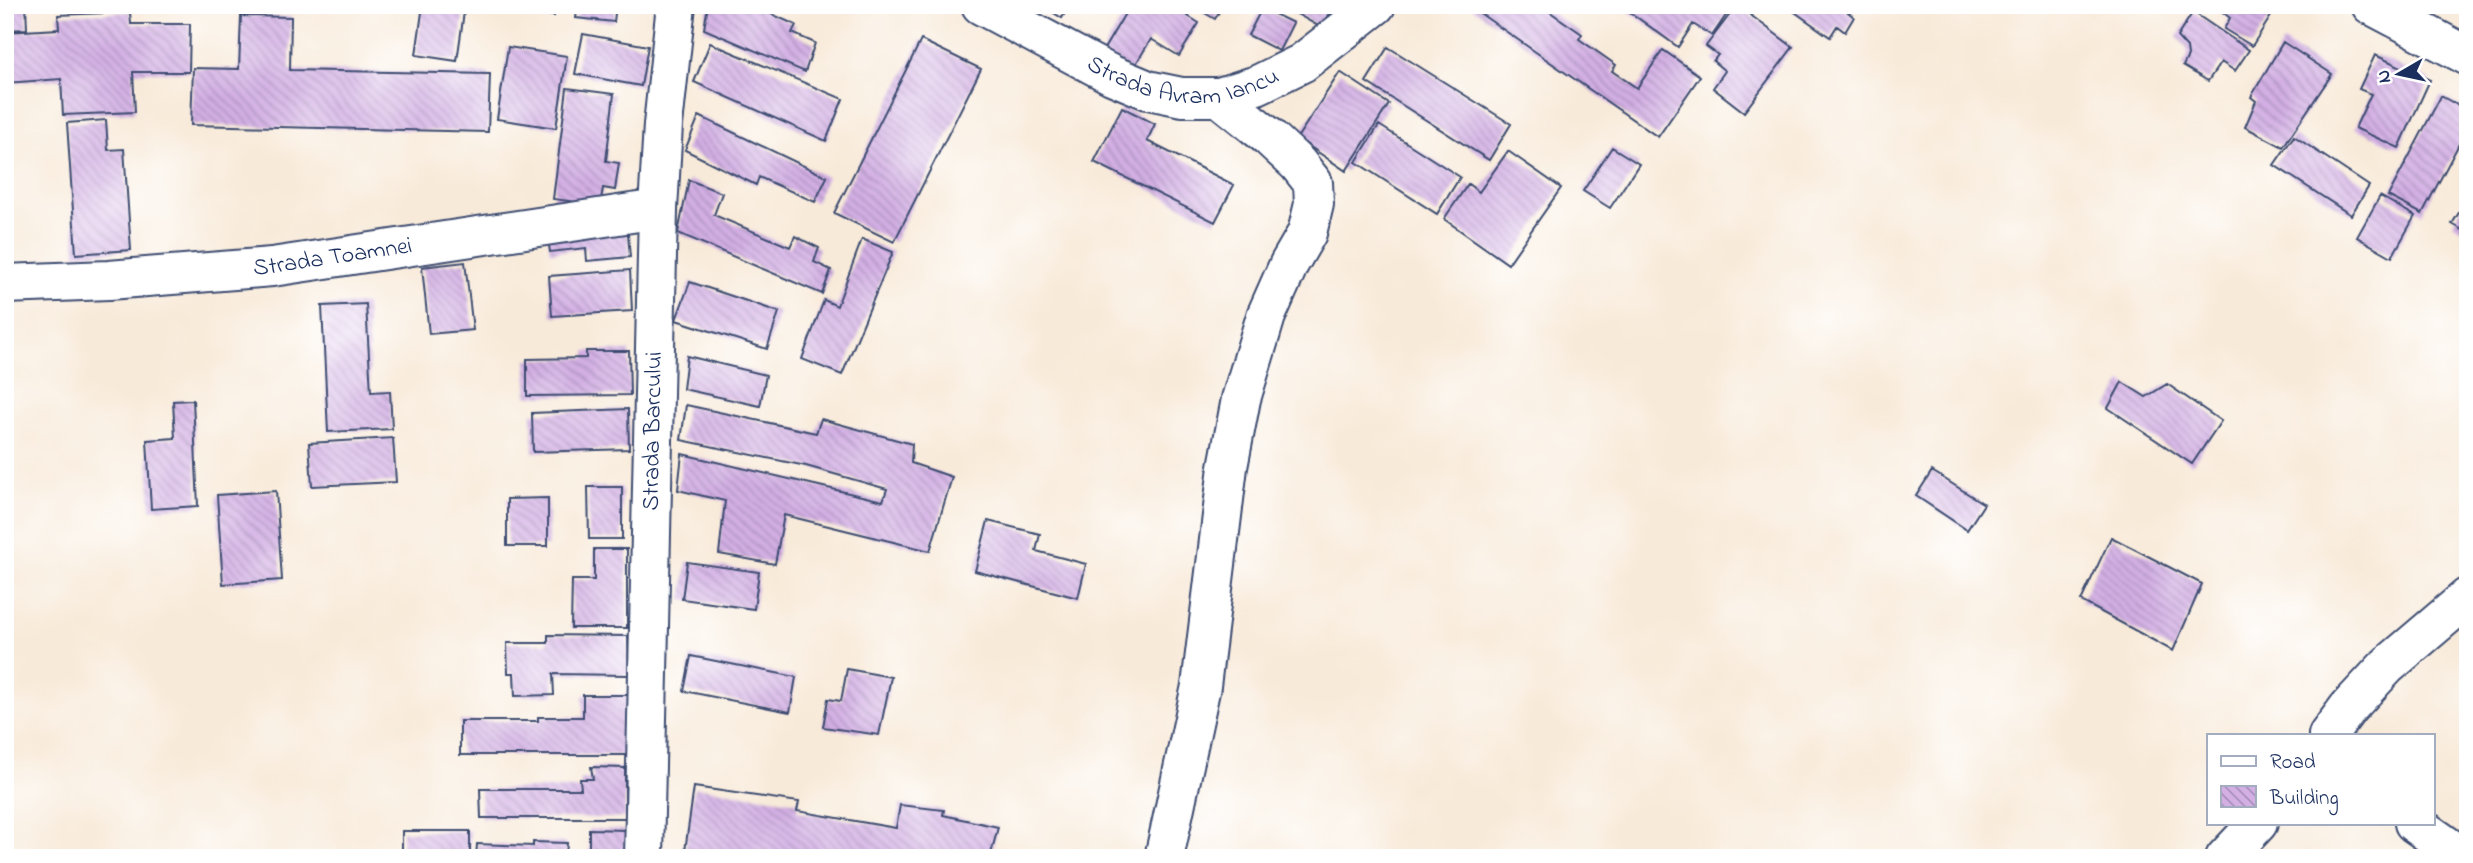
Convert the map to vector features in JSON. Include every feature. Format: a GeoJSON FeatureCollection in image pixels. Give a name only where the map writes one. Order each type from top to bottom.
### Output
{"type":"FeatureCollection","features":[{"type":"Feature","properties":{"kind":"street","name":"Strada Barcului"},"geometry":{"type":"LineString","coordinates":[[644,858],[658,209],[663,125],[676,5]]}},
{"type":"Feature","properties":{"kind":"street","name":"Strada Avram Iancu"},"geometry":{"type":"LineString","coordinates":[[981,5],[1112,75],[1148,90],[1182,97],[1219,97],[1257,85],[1303,63],[1376,5]]}},
{"type":"Feature","properties":{"kind":"street"},"geometry":{"type":"LineString","coordinates":[[2371,5],[2468,56]]}},
{"type":"Feature","properties":{"kind":"street"},"geometry":{"type":"LineString","coordinates":[[1164,858],[1201,686],[1226,480],[1241,399],[1266,316],[1289,264],[1307,233],[1314,204],[1313,183],[1298,164],[1219,97]]}},
{"type":"Feature","properties":{"kind":"street","name":"Strada Toamnei"},"geometry":{"type":"LineString","coordinates":[[5,284],[109,280],[272,267],[658,209]]}},
{"type":"Feature","properties":{"kind":"street"},"geometry":{"type":"LineString","coordinates":[[2329,734],[2386,666],[2468,597]]}},
{"type":"Feature","properties":{"kind":"street"},"geometry":{"type":"LineString","coordinates":[[2225,858],[2258,824]]}},
{"type":"Feature","properties":{"kind":"street"},"geometry":{"type":"LineString","coordinates":[[2415,824],[2464,858]]}},
{"type":"Feature","properties":{"kind":"building"},"geometry":{"type":"Polygon","coordinates":[[[5,5],[26,5],[27,29],[5,30],[5,5]]]}},
{"type":"Feature","properties":{"kind":"building"},"geometry":{"type":"Polygon","coordinates":[[[352,5],[378,5],[378,10],[352,5]]]}},
{"type":"Feature","properties":{"kind":"building"},"geometry":{"type":"Polygon","coordinates":[[[423,5],[465,5],[457,61],[416,55],[423,5]]]}},
{"type":"Feature","properties":{"kind":"building"},"geometry":{"type":"Polygon","coordinates":[[[513,5],[555,5],[554,16],[513,9],[513,5]]]}},
{"type":"Feature","properties":{"kind":"building"},"geometry":{"type":"Polygon","coordinates":[[[578,5],[616,5],[614,22],[576,18],[578,5]]]}},
{"type":"Feature","properties":{"kind":"building"},"geometry":{"type":"Polygon","coordinates":[[[708,5],[751,5],[796,25],[792,33],[815,43],[805,72],[704,29],[708,5]]]}},
{"type":"Feature","properties":{"kind":"building"},"geometry":{"type":"Polygon","coordinates":[[[1041,5],[1070,5],[1062,18],[1041,5]]]}},
{"type":"Feature","properties":{"kind":"building"},"geometry":{"type":"Polygon","coordinates":[[[1130,5],[1170,5],[1199,23],[1179,56],[1151,39],[1131,72],[1101,54],[1130,5]]]}},
{"type":"Feature","properties":{"kind":"building"},"geometry":{"type":"Polygon","coordinates":[[[1191,5],[1223,5],[1215,19],[1191,5]]]}},
{"type":"Feature","properties":{"kind":"building"},"geometry":{"type":"Polygon","coordinates":[[[1281,5],[1334,5],[1322,28],[1281,5]]]}},
{"type":"Feature","properties":{"kind":"building"},"geometry":{"type":"Polygon","coordinates":[[[1468,5],[1540,5],[1582,34],[1579,39],[1616,65],[1612,71],[1637,88],[1663,50],[1700,76],[1658,137],[1468,5]]]}},
{"type":"Feature","properties":{"kind":"building"},"geometry":{"type":"Polygon","coordinates":[[[1620,5],[1733,5],[1712,36],[1693,24],[1678,47],[1620,5]]]}},
{"type":"Feature","properties":{"kind":"building"},"geometry":{"type":"Polygon","coordinates":[[[1737,5],[1793,47],[1744,112],[1713,88],[1725,71],[1713,61],[1718,55],[1706,46],[1737,5]]]}},
{"type":"Feature","properties":{"kind":"building"},"geometry":{"type":"Polygon","coordinates":[[[1785,5],[1846,5],[1844,9],[1854,17],[1845,32],[1837,26],[1830,37],[1785,5]]]}},
{"type":"Feature","properties":{"kind":"building"},"geometry":{"type":"Polygon","coordinates":[[[2214,5],[2278,5],[2252,46],[2224,29],[2230,18],[2214,5]]]}},
{"type":"Feature","properties":{"kind":"building"},"geometry":{"type":"Polygon","coordinates":[[[1262,8],[1293,23],[1279,51],[1248,35],[1262,8]]]}},
{"type":"Feature","properties":{"kind":"building"},"geometry":{"type":"Polygon","coordinates":[[[130,12],[131,24],[190,24],[189,72],[133,72],[135,112],[63,115],[61,79],[5,83],[5,32],[59,29],[58,15],[130,12]]]}},
{"type":"Feature","properties":{"kind":"building"},"geometry":{"type":"Polygon","coordinates":[[[2193,12],[2249,50],[2235,71],[2221,62],[2208,81],[2183,66],[2188,56],[2187,48],[2177,37],[2193,12]]]}},
{"type":"Feature","properties":{"kind":"building"},"geometry":{"type":"Polygon","coordinates":[[[241,16],[291,17],[290,70],[490,74],[488,132],[191,125],[193,68],[239,69],[241,16]]]}},
{"type":"Feature","properties":{"kind":"building"},"geometry":{"type":"Polygon","coordinates":[[[583,34],[648,46],[641,86],[575,74],[583,34]]]}},
{"type":"Feature","properties":{"kind":"building"},"geometry":{"type":"Polygon","coordinates":[[[921,40],[981,69],[894,242],[834,213],[921,40]]]}},
{"type":"Feature","properties":{"kind":"building"},"geometry":{"type":"Polygon","coordinates":[[[2283,42],[2332,74],[2283,147],[2245,127],[2256,101],[2251,97],[2283,42]]]}},
{"type":"Feature","properties":{"kind":"building"},"geometry":{"type":"Polygon","coordinates":[[[710,43],[843,99],[826,141],[694,82],[710,43]]]}},
{"type":"Feature","properties":{"kind":"building"},"geometry":{"type":"Polygon","coordinates":[[[508,47],[567,56],[556,128],[497,119],[508,47]]]}},
{"type":"Feature","properties":{"kind":"building"},"geometry":{"type":"Polygon","coordinates":[[[1388,47],[1511,124],[1489,160],[1366,82],[1388,47]]]}},
{"type":"Feature","properties":{"kind":"building"},"geometry":{"type":"Polygon","coordinates":[[[2375,55],[2430,80],[2399,148],[2355,128],[2371,94],[2359,89],[2375,55]]]}},
{"type":"Feature","properties":{"kind":"building"},"geometry":{"type":"Polygon","coordinates":[[[1340,72],[1389,104],[1346,171],[1297,138],[1340,72]]]}},
{"type":"Feature","properties":{"kind":"building"},"geometry":{"type":"Polygon","coordinates":[[[567,88],[614,94],[606,161],[619,163],[615,190],[603,188],[600,205],[553,199],[567,88]]]}},
{"type":"Feature","properties":{"kind":"building"},"geometry":{"type":"Polygon","coordinates":[[[2441,96],[2468,111],[2468,127],[2422,214],[2388,196],[2441,96]]]}},
{"type":"Feature","properties":{"kind":"building"},"geometry":{"type":"Polygon","coordinates":[[[1122,107],[1155,124],[1147,141],[1234,185],[1215,222],[1094,162],[1122,107]]]}},
{"type":"Feature","properties":{"kind":"building"},"geometry":{"type":"Polygon","coordinates":[[[699,116],[827,177],[815,202],[759,177],[756,185],[685,150],[699,116]]]}},
{"type":"Feature","properties":{"kind":"building"},"geometry":{"type":"Polygon","coordinates":[[[106,120],[108,150],[124,149],[131,250],[76,254],[67,123],[106,120]]]}},
{"type":"Feature","properties":{"kind":"building"},"geometry":{"type":"Polygon","coordinates":[[[1379,125],[1460,177],[1437,214],[1356,162],[1379,125]]]}},
{"type":"Feature","properties":{"kind":"building"},"geometry":{"type":"Polygon","coordinates":[[[2294,136],[2369,186],[2351,215],[2274,165],[2294,136]]]}},
{"type":"Feature","properties":{"kind":"building"},"geometry":{"type":"Polygon","coordinates":[[[1612,147],[1639,164],[1610,208],[1583,191],[1612,147]]]}},
{"type":"Feature","properties":{"kind":"building"},"geometry":{"type":"Polygon","coordinates":[[[1508,151],[1561,188],[1508,264],[1444,219],[1468,184],[1479,192],[1508,151]]]}},
{"type":"Feature","properties":{"kind":"building"},"geometry":{"type":"Polygon","coordinates":[[[689,180],[722,193],[714,215],[790,247],[795,236],[819,248],[814,262],[831,270],[822,294],[678,233],[689,180]]]}},
{"type":"Feature","properties":{"kind":"building"},"geometry":{"type":"Polygon","coordinates":[[[2380,196],[2415,216],[2392,257],[2357,237],[2380,196]]]}},
{"type":"Feature","properties":{"kind":"building"},"geometry":{"type":"Polygon","coordinates":[[[2468,198],[2468,233],[2452,224],[2468,198]]]}},
{"type":"Feature","properties":{"kind":"building"},"geometry":{"type":"Polygon","coordinates":[[[627,223],[630,257],[587,261],[586,248],[550,252],[547,232],[627,223]]]}},
{"type":"Feature","properties":{"kind":"building"},"geometry":{"type":"Polygon","coordinates":[[[862,239],[893,252],[842,375],[802,359],[824,300],[837,306],[862,239]]]}},
{"type":"Feature","properties":{"kind":"building"},"geometry":{"type":"Polygon","coordinates":[[[465,262],[473,330],[429,334],[422,267],[465,262]]]}},
{"type":"Feature","properties":{"kind":"building"},"geometry":{"type":"Polygon","coordinates":[[[630,270],[632,311],[552,316],[549,276],[630,270]]]}},
{"type":"Feature","properties":{"kind":"building"},"geometry":{"type":"Polygon","coordinates":[[[690,282],[779,312],[767,349],[676,320],[690,282]]]}},
{"type":"Feature","properties":{"kind":"building"},"geometry":{"type":"Polygon","coordinates":[[[366,304],[371,392],[390,391],[392,429],[328,432],[322,306],[366,304]]]}},
{"type":"Feature","properties":{"kind":"building"},"geometry":{"type":"Polygon","coordinates":[[[586,351],[629,351],[630,395],[527,396],[527,359],[586,358],[586,351]]]}},
{"type":"Feature","properties":{"kind":"building"},"geometry":{"type":"Polygon","coordinates":[[[687,356],[766,375],[760,406],[683,389],[687,356]]]}},
{"type":"Feature","properties":{"kind":"building"},"geometry":{"type":"Polygon","coordinates":[[[2122,382],[2146,397],[2167,384],[2221,421],[2192,464],[2108,408],[2122,382]]]}},
{"type":"Feature","properties":{"kind":"building"},"geometry":{"type":"Polygon","coordinates":[[[193,400],[198,506],[151,509],[147,440],[175,438],[173,401],[193,400]]]}},
{"type":"Feature","properties":{"kind":"building"},"geometry":{"type":"Polygon","coordinates":[[[686,405],[816,433],[821,419],[912,444],[911,463],[952,477],[930,551],[784,515],[775,564],[719,554],[725,501],[678,490],[682,454],[883,501],[887,489],[806,466],[681,440],[686,405]]]}},
{"type":"Feature","properties":{"kind":"building"},"geometry":{"type":"Polygon","coordinates":[[[628,409],[629,449],[533,452],[532,413],[628,409]]]}},
{"type":"Feature","properties":{"kind":"building"},"geometry":{"type":"Polygon","coordinates":[[[393,438],[396,482],[312,486],[309,443],[393,438]]]}},
{"type":"Feature","properties":{"kind":"building"},"geometry":{"type":"Polygon","coordinates":[[[1932,471],[1984,504],[1967,530],[1916,496],[1932,471]]]}},
{"type":"Feature","properties":{"kind":"building"},"geometry":{"type":"Polygon","coordinates":[[[588,487],[622,487],[622,539],[589,539],[588,487]]]}},
{"type":"Feature","properties":{"kind":"building"},"geometry":{"type":"Polygon","coordinates":[[[276,491],[282,580],[223,584],[217,495],[276,491]]]}},
{"type":"Feature","properties":{"kind":"building"},"geometry":{"type":"Polygon","coordinates":[[[548,498],[548,546],[507,546],[507,499],[548,498]]]}},
{"type":"Feature","properties":{"kind":"building"},"geometry":{"type":"Polygon","coordinates":[[[988,521],[1040,534],[1036,551],[1086,564],[1078,598],[975,571],[988,521]]]}},
{"type":"Feature","properties":{"kind":"building"},"geometry":{"type":"Polygon","coordinates":[[[2111,537],[2202,584],[2173,651],[2081,601],[2111,537]]]}},
{"type":"Feature","properties":{"kind":"building"},"geometry":{"type":"Polygon","coordinates":[[[594,549],[627,549],[627,628],[571,628],[572,580],[594,580],[594,549]]]}},
{"type":"Feature","properties":{"kind":"building"},"geometry":{"type":"Polygon","coordinates":[[[687,562],[759,572],[754,609],[682,599],[687,562]]]}},
{"type":"Feature","properties":{"kind":"building"},"geometry":{"type":"Polygon","coordinates":[[[548,635],[628,636],[629,675],[553,674],[554,695],[515,696],[514,673],[508,673],[507,643],[548,643],[548,635]]]}},
{"type":"Feature","properties":{"kind":"building"},"geometry":{"type":"Polygon","coordinates":[[[691,656],[796,677],[790,712],[684,691],[691,656]]]}},
{"type":"Feature","properties":{"kind":"building"},"geometry":{"type":"Polygon","coordinates":[[[847,669],[891,677],[879,735],[823,727],[828,699],[841,701],[847,669]]]}},
{"type":"Feature","properties":{"kind":"building"},"geometry":{"type":"Polygon","coordinates":[[[583,695],[629,695],[628,755],[460,755],[460,721],[538,721],[538,717],[583,717],[583,695]]]}},
{"type":"Feature","properties":{"kind":"building"},"geometry":{"type":"Polygon","coordinates":[[[591,767],[625,768],[625,818],[481,818],[480,789],[581,789],[580,779],[593,779],[591,767]]]}},
{"type":"Feature","properties":{"kind":"building"},"geometry":{"type":"Polygon","coordinates":[[[694,787],[799,802],[797,811],[896,828],[900,805],[944,810],[943,815],[998,827],[990,858],[728,858],[685,851],[694,787]]]}},
{"type":"Feature","properties":{"kind":"building"},"geometry":{"type":"Polygon","coordinates":[[[589,829],[626,830],[626,858],[476,858],[477,844],[533,846],[533,842],[567,843],[566,855],[589,855],[589,829]]]}},
{"type":"Feature","properties":{"kind":"building"},"geometry":{"type":"Polygon","coordinates":[[[402,831],[470,831],[470,858],[402,858],[402,831]]]}}]}
